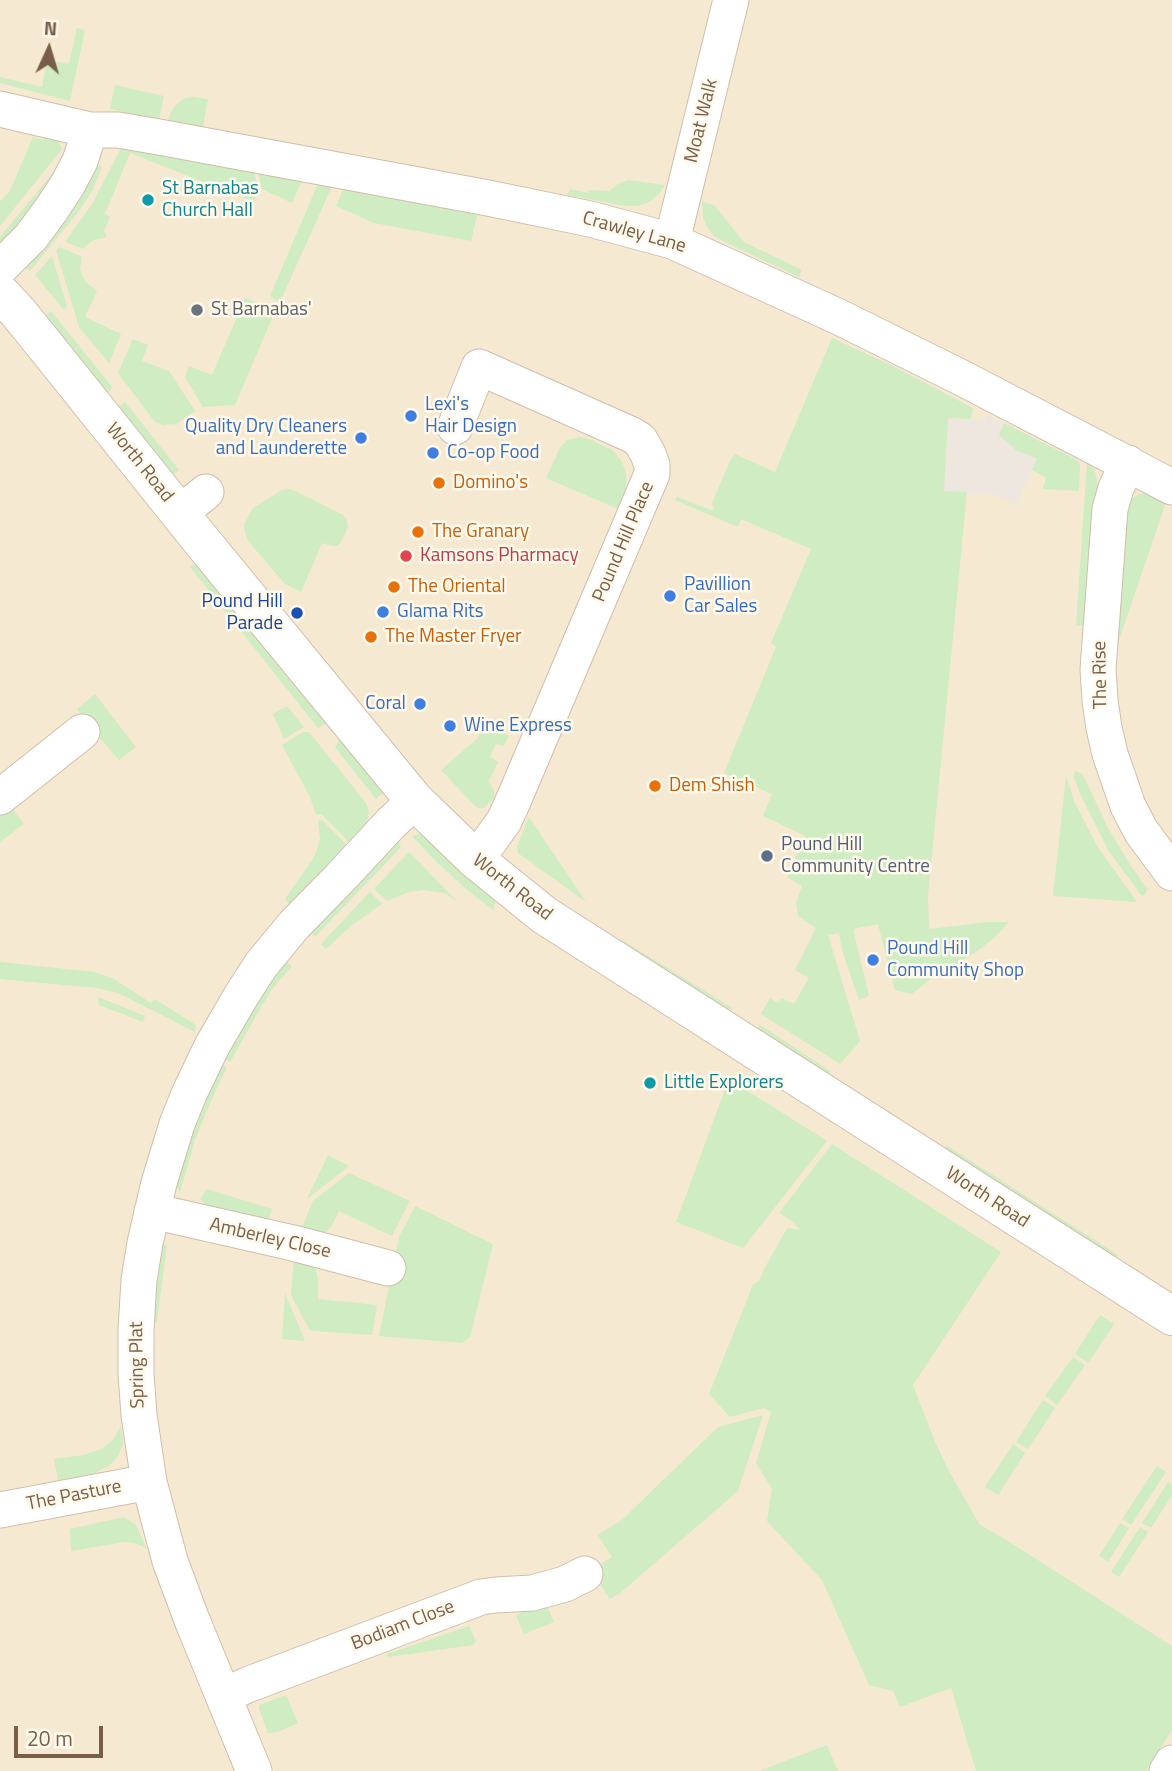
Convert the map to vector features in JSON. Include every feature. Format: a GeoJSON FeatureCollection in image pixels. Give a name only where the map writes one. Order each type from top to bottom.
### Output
{"type":"FeatureCollection","features":[{"type":"Feature","properties":{"kind":"street","name":"Moat Walk"},"geometry":{"type":"LineString","coordinates":[[672,241],[731,0]]}},
{"type":"Feature","properties":{"kind":"street","name":"Crawley Lane"},"geometry":{"type":"LineString","coordinates":[[0,109],[90,130],[118,131],[343,170],[590,219],[672,241],[851,323],[1172,486]]}},
{"type":"Feature","properties":{"kind":"street"},"geometry":{"type":"LineString","coordinates":[[0,268],[30,237],[68,184],[90,130]]}},
{"type":"Feature","properties":{"kind":"street","name":"Worth Road"},"geometry":{"type":"LineString","coordinates":[[0,293],[47,348],[193,503],[415,802],[475,860],[544,915],[1172,1316]]}},
{"type":"Feature","properties":{"kind":"street","name":"Pound Hill Place"},"geometry":{"type":"LineString","coordinates":[[455,427],[479,367],[632,435],[640,440],[652,465],[652,474],[514,799],[504,821],[475,860]]}},
{"type":"Feature","properties":{"kind":"street","name":"The Rise"},"geometry":{"type":"LineString","coordinates":[[1128,463],[1110,509],[1098,668],[1100,700],[1110,754],[1128,806],[1141,831],[1172,873]]}},
{"type":"Feature","properties":{"kind":"street"},"geometry":{"type":"LineString","coordinates":[[0,797],[82,732]]}},
{"type":"Feature","properties":{"kind":"street","name":"Spring Plat"},"geometry":{"type":"LineString","coordinates":[[254,1771],[170,1561],[149,1482],[138,1395],[136,1330],[139,1280],[166,1157],[188,1094],[226,1020],[261,965],[294,925],[391,823],[415,802]]}},
{"type":"Feature","properties":{"kind":"street","name":"Amberley Close"},"geometry":{"type":"LineString","coordinates":[[152,1211],[388,1268]]}},
{"type":"Feature","properties":{"kind":"street","name":"The Pasture"},"geometry":{"type":"LineString","coordinates":[[0,1510],[149,1482]]}},
{"type":"Feature","properties":{"kind":"street","name":"Bodiam Close"},"geometry":{"type":"LineString","coordinates":[[224,1696],[481,1597],[532,1593],[565,1584],[585,1574]]}},
{"type":"Feature","properties":{"kind":"street"},"geometry":{"type":"LineString","coordinates":[[1167,1771],[1172,1763]]}},
{"type":"Feature","properties":{"kind":"shaded area"},"geometry":{"type":"Polygon","coordinates":[[[0,0],[1172,0],[1172,1771],[0,1771],[0,0]]]}},
{"type":"Feature","properties":{"kind":"shaded area"},"geometry":{"type":"Polygon","coordinates":[[[987,415],[1004,423],[999,435],[1016,450],[1037,459],[1016,504],[995,494],[944,491],[948,418],[985,422],[987,415]]]}},
{"type":"Feature","properties":{"kind":"green space"},"geometry":{"type":"Polygon","coordinates":[[[77,28],[85,30],[70,101],[0,83],[0,77],[42,87],[47,60],[69,64],[77,28]]]}},
{"type":"Feature","properties":{"kind":"green space"},"geometry":{"type":"Polygon","coordinates":[[[115,85],[164,96],[159,120],[110,109],[115,85]]]}},
{"type":"Feature","properties":{"kind":"green space"},"geometry":{"type":"Polygon","coordinates":[[[183,99],[208,99],[203,127],[168,121],[176,105],[183,99]]]}},
{"type":"Feature","properties":{"kind":"green space"},"geometry":{"type":"Polygon","coordinates":[[[45,135],[58,141],[62,149],[0,226],[0,201],[10,191],[33,137],[44,140],[45,135]]]}},
{"type":"Feature","properties":{"kind":"green space"},"geometry":{"type":"Polygon","coordinates":[[[121,148],[254,169],[258,191],[254,202],[130,153],[105,214],[110,217],[104,231],[107,237],[93,240],[83,249],[65,242],[92,204],[121,148]]]}},
{"type":"Feature","properties":{"kind":"green space"},"geometry":{"type":"Polygon","coordinates":[[[62,162],[31,217],[0,243],[0,237],[62,162]]]}},
{"type":"Feature","properties":{"kind":"green space"},"geometry":{"type":"Polygon","coordinates":[[[93,162],[102,167],[92,191],[30,271],[22,264],[93,162]]]}},
{"type":"Feature","properties":{"kind":"green space"},"geometry":{"type":"Polygon","coordinates":[[[257,169],[303,178],[292,203],[262,189],[257,169]]]}},
{"type":"Feature","properties":{"kind":"green space"},"geometry":{"type":"Polygon","coordinates":[[[628,180],[665,185],[649,202],[638,206],[567,195],[570,189],[588,193],[589,190],[609,191],[628,180]]]}},
{"type":"Feature","properties":{"kind":"green space"},"geometry":{"type":"Polygon","coordinates":[[[319,181],[333,184],[280,302],[270,296],[319,181]]]}},
{"type":"Feature","properties":{"kind":"green space"},"geometry":{"type":"Polygon","coordinates":[[[345,185],[473,208],[477,216],[471,241],[374,223],[336,206],[345,185]]]}},
{"type":"Feature","properties":{"kind":"green space"},"geometry":{"type":"Polygon","coordinates":[[[702,202],[714,205],[744,242],[802,270],[799,277],[714,236],[703,218],[702,202]]]}},
{"type":"Feature","properties":{"kind":"green space"},"geometry":{"type":"Polygon","coordinates":[[[60,247],[82,257],[80,269],[83,278],[97,291],[85,317],[121,334],[109,363],[79,327],[56,250],[60,247]]]}},
{"type":"Feature","properties":{"kind":"green space"},"geometry":{"type":"Polygon","coordinates":[[[52,256],[67,306],[64,310],[35,275],[52,256]]]}},
{"type":"Feature","properties":{"kind":"green space"},"geometry":{"type":"Polygon","coordinates":[[[245,298],[276,309],[235,405],[203,407],[185,377],[189,366],[212,375],[245,298]]]}},
{"type":"Feature","properties":{"kind":"green space"},"geometry":{"type":"Polygon","coordinates":[[[51,311],[113,388],[104,395],[42,319],[51,311]]]}},
{"type":"Feature","properties":{"kind":"green space"},"geometry":{"type":"Polygon","coordinates":[[[832,338],[973,408],[971,419],[948,418],[944,491],[967,492],[928,896],[929,929],[1009,922],[973,954],[929,980],[912,994],[895,990],[878,924],[853,929],[869,996],[859,1000],[839,933],[828,935],[860,1041],[840,1064],[761,1014],[770,998],[778,1003],[782,998],[794,1004],[809,978],[795,970],[816,928],[798,916],[796,903],[802,886],[787,877],[805,836],[763,816],[772,794],[724,773],[776,647],[771,643],[811,549],[741,519],[738,527],[675,500],[677,497],[714,511],[712,503],[735,454],[775,472],[832,338]]]}},
{"type":"Feature","properties":{"kind":"green space"},"geometry":{"type":"Polygon","coordinates":[[[133,339],[148,345],[142,361],[169,371],[195,411],[176,424],[163,425],[155,422],[118,373],[133,339]]]}},
{"type":"Feature","properties":{"kind":"green space"},"geometry":{"type":"Polygon","coordinates":[[[125,402],[179,470],[173,475],[116,408],[125,402]]]}},
{"type":"Feature","properties":{"kind":"green space"},"geometry":{"type":"Polygon","coordinates":[[[1004,423],[1077,460],[1080,464],[1079,491],[1042,489],[1047,478],[1032,470],[1037,459],[1016,450],[999,435],[1004,423]]]}},
{"type":"Feature","properties":{"kind":"green space"},"geometry":{"type":"Polygon","coordinates":[[[580,437],[612,450],[621,460],[627,481],[618,509],[546,478],[561,446],[568,440],[580,437]]]}},
{"type":"Feature","properties":{"kind":"green space"},"geometry":{"type":"Polygon","coordinates":[[[1087,463],[1094,469],[1097,490],[1085,626],[1076,626],[1087,463]]]}},
{"type":"Feature","properties":{"kind":"green space"},"geometry":{"type":"Polygon","coordinates":[[[289,489],[343,515],[348,527],[337,546],[322,543],[301,592],[285,584],[249,542],[245,533],[244,524],[253,508],[282,490],[289,489]]]}},
{"type":"Feature","properties":{"kind":"green space"},"geometry":{"type":"Polygon","coordinates":[[[1152,492],[1167,499],[1111,664],[1116,541],[1129,500],[1139,494],[1152,492]]]}},
{"type":"Feature","properties":{"kind":"green space"},"geometry":{"type":"Polygon","coordinates":[[[200,561],[328,722],[318,728],[190,567],[200,561]]]}},
{"type":"Feature","properties":{"kind":"green space"},"geometry":{"type":"Polygon","coordinates":[[[95,694],[136,747],[119,760],[99,737],[94,740],[77,709],[95,694]]]}},
{"type":"Feature","properties":{"kind":"green space"},"geometry":{"type":"Polygon","coordinates":[[[287,706],[304,727],[284,739],[273,714],[287,706]]]}},
{"type":"Feature","properties":{"kind":"green space"},"geometry":{"type":"Polygon","coordinates":[[[484,725],[509,736],[504,746],[496,744],[490,757],[498,762],[489,781],[494,798],[484,808],[477,808],[441,770],[478,738],[484,725]]]}},
{"type":"Feature","properties":{"kind":"green space"},"geometry":{"type":"Polygon","coordinates":[[[303,732],[309,732],[366,803],[369,811],[365,825],[349,842],[321,814],[316,815],[310,797],[282,745],[303,732]]]}},
{"type":"Feature","properties":{"kind":"green space"},"geometry":{"type":"Polygon","coordinates":[[[341,737],[382,787],[383,793],[376,799],[335,747],[341,737]]]}},
{"type":"Feature","properties":{"kind":"green space"},"geometry":{"type":"Polygon","coordinates":[[[1076,771],[1083,775],[1108,828],[1147,889],[1145,895],[1141,895],[1108,850],[1082,798],[1073,775],[1076,771]]]}},
{"type":"Feature","properties":{"kind":"green space"},"geometry":{"type":"Polygon","coordinates":[[[1066,776],[1074,801],[1097,846],[1137,902],[1053,896],[1066,776]]]}},
{"type":"Feature","properties":{"kind":"green space"},"geometry":{"type":"Polygon","coordinates":[[[10,806],[24,824],[0,842],[0,809],[10,806]]]}},
{"type":"Feature","properties":{"kind":"green space"},"geometry":{"type":"Polygon","coordinates":[[[529,817],[586,902],[518,853],[517,846],[529,817]]]}},
{"type":"Feature","properties":{"kind":"green space"},"geometry":{"type":"Polygon","coordinates":[[[322,820],[347,845],[290,905],[285,899],[317,850],[320,839],[318,821],[322,820]]]}},
{"type":"Feature","properties":{"kind":"green space"},"geometry":{"type":"Polygon","coordinates":[[[426,835],[497,897],[493,910],[466,889],[413,837],[426,835]]]}},
{"type":"Feature","properties":{"kind":"green space"},"geometry":{"type":"Polygon","coordinates":[[[398,840],[401,845],[399,849],[315,937],[308,930],[398,840]]]}},
{"type":"Feature","properties":{"kind":"green space"},"geometry":{"type":"Polygon","coordinates":[[[409,852],[458,902],[445,893],[423,890],[409,892],[387,901],[374,889],[409,852]]]}},
{"type":"Feature","properties":{"kind":"green space"},"geometry":{"type":"Polygon","coordinates":[[[370,892],[382,904],[352,925],[326,949],[321,944],[370,892]]]}},
{"type":"Feature","properties":{"kind":"green space"},"geometry":{"type":"Polygon","coordinates":[[[619,938],[734,1009],[718,1010],[630,956],[619,938]]]}},
{"type":"Feature","properties":{"kind":"green space"},"geometry":{"type":"Polygon","coordinates":[[[283,959],[292,966],[273,988],[230,1062],[220,1056],[283,959]]]}},
{"type":"Feature","properties":{"kind":"green space"},"geometry":{"type":"Polygon","coordinates":[[[0,962],[95,972],[114,979],[151,1003],[155,999],[196,1025],[195,1032],[118,993],[97,988],[0,979],[0,962]]]}},
{"type":"Feature","properties":{"kind":"green space"},"geometry":{"type":"Polygon","coordinates":[[[98,997],[145,1016],[143,1022],[99,1005],[98,997]]]}},
{"type":"Feature","properties":{"kind":"green space"},"geometry":{"type":"Polygon","coordinates":[[[759,1024],[830,1071],[826,1078],[758,1033],[759,1024]]]}},
{"type":"Feature","properties":{"kind":"green space"},"geometry":{"type":"Polygon","coordinates":[[[217,1062],[227,1067],[195,1140],[180,1192],[176,1185],[185,1136],[217,1062]]]}},
{"type":"Feature","properties":{"kind":"green space"},"geometry":{"type":"Polygon","coordinates":[[[729,1079],[827,1141],[743,1248],[676,1222],[729,1079]]]}},
{"type":"Feature","properties":{"kind":"green space"},"geometry":{"type":"Polygon","coordinates":[[[832,1144],[1001,1252],[913,1385],[935,1442],[979,1524],[1172,1646],[1172,1730],[1146,1771],[976,1771],[951,1688],[900,1707],[893,1691],[869,1685],[822,1580],[767,1521],[772,1489],[756,1463],[771,1412],[764,1408],[730,1417],[709,1394],[753,1285],[759,1281],[787,1228],[800,1230],[779,1213],[832,1144]]]}},
{"type":"Feature","properties":{"kind":"green space"},"geometry":{"type":"Polygon","coordinates":[[[946,1145],[1118,1255],[1113,1260],[944,1156],[946,1145]]]}},
{"type":"Feature","properties":{"kind":"green space"},"geometry":{"type":"Polygon","coordinates":[[[328,1155],[349,1166],[307,1199],[317,1178],[328,1155]]]}},
{"type":"Feature","properties":{"kind":"green space"},"geometry":{"type":"Polygon","coordinates":[[[349,1173],[410,1201],[392,1236],[339,1211],[331,1227],[325,1232],[317,1235],[300,1232],[313,1201],[349,1173]]]}},
{"type":"Feature","properties":{"kind":"green space"},"geometry":{"type":"Polygon","coordinates":[[[207,1189],[272,1209],[268,1221],[208,1207],[200,1199],[207,1189]]]}},
{"type":"Feature","properties":{"kind":"green space"},"geometry":{"type":"Polygon","coordinates":[[[415,1206],[493,1244],[470,1337],[462,1343],[379,1336],[399,1237],[415,1206]]]}},
{"type":"Feature","properties":{"kind":"green space"},"geometry":{"type":"Polygon","coordinates":[[[157,1244],[167,1245],[157,1322],[147,1321],[157,1244]]]}},
{"type":"Feature","properties":{"kind":"green space"},"geometry":{"type":"Polygon","coordinates":[[[294,1257],[311,1263],[316,1270],[318,1299],[377,1305],[372,1335],[309,1329],[291,1295],[294,1257]]]}},
{"type":"Feature","properties":{"kind":"green space"},"geometry":{"type":"Polygon","coordinates":[[[285,1293],[305,1341],[282,1339],[285,1293]]]}},
{"type":"Feature","properties":{"kind":"green space"},"geometry":{"type":"Polygon","coordinates":[[[1100,1315],[1114,1324],[1088,1363],[1075,1354],[1100,1315]]]}},
{"type":"Feature","properties":{"kind":"green space"},"geometry":{"type":"Polygon","coordinates":[[[1073,1357],[1085,1365],[1057,1405],[1045,1396],[1073,1357]]]}},
{"type":"Feature","properties":{"kind":"green space"},"geometry":{"type":"Polygon","coordinates":[[[1043,1400],[1055,1408],[1028,1449],[1016,1442],[1043,1400]]]}},
{"type":"Feature","properties":{"kind":"green space"},"geometry":{"type":"Polygon","coordinates":[[[763,1415],[738,1491],[610,1599],[591,1571],[612,1557],[598,1535],[623,1519],[718,1427],[763,1415]]]}},
{"type":"Feature","properties":{"kind":"green space"},"geometry":{"type":"Polygon","coordinates":[[[121,1426],[123,1444],[118,1456],[109,1466],[83,1477],[58,1480],[54,1459],[84,1455],[101,1449],[113,1440],[121,1426]]]}},
{"type":"Feature","properties":{"kind":"green space"},"geometry":{"type":"Polygon","coordinates":[[[1013,1444],[1025,1453],[998,1495],[985,1487],[1013,1444]]]}},
{"type":"Feature","properties":{"kind":"green space"},"geometry":{"type":"Polygon","coordinates":[[[1157,1466],[1166,1472],[1131,1525],[1122,1519],[1157,1466]]]}},
{"type":"Feature","properties":{"kind":"green space"},"geometry":{"type":"Polygon","coordinates":[[[1168,1482],[1172,1484],[1172,1495],[1151,1528],[1142,1523],[1168,1482]]]}},
{"type":"Feature","properties":{"kind":"green space"},"geometry":{"type":"Polygon","coordinates":[[[124,1517],[136,1525],[147,1549],[125,1542],[71,1551],[70,1529],[124,1517]]]}},
{"type":"Feature","properties":{"kind":"green space"},"geometry":{"type":"Polygon","coordinates":[[[1120,1523],[1129,1528],[1108,1562],[1099,1556],[1120,1523]]]}},
{"type":"Feature","properties":{"kind":"green space"},"geometry":{"type":"Polygon","coordinates":[[[1140,1527],[1148,1532],[1119,1577],[1111,1572],[1140,1527]]]}},
{"type":"Feature","properties":{"kind":"green space"},"geometry":{"type":"Polygon","coordinates":[[[546,1603],[554,1622],[524,1634],[516,1615],[546,1603]]]}},
{"type":"Feature","properties":{"kind":"green space"},"geometry":{"type":"Polygon","coordinates":[[[469,1626],[476,1641],[473,1645],[388,1657],[387,1654],[469,1626]]]}},
{"type":"Feature","properties":{"kind":"green space"},"geometry":{"type":"Polygon","coordinates":[[[286,1695],[298,1723],[278,1732],[268,1733],[259,1705],[286,1695]]]}},
{"type":"Feature","properties":{"kind":"green space"},"geometry":{"type":"Polygon","coordinates":[[[827,1745],[838,1771],[759,1771],[827,1745]]]}},
{"type":"Feature","properties":{"kind":"place","name":"St Barnabas Church Hall"},"geometry":{"type":"Point","coordinates":[148,200]}},
{"type":"Feature","properties":{"kind":"place","name":"St Barnabas'"},"geometry":{"type":"Point","coordinates":[197,310]}},
{"type":"Feature","properties":{"kind":"place","name":"Lexi's Hair Design"},"geometry":{"type":"Point","coordinates":[411,416]}},
{"type":"Feature","properties":{"kind":"place","name":"Quality Dry Cleaners and Launderette"},"geometry":{"type":"Point","coordinates":[361,438]}},
{"type":"Feature","properties":{"kind":"place","name":"Co-op Food"},"geometry":{"type":"Point","coordinates":[433,453]}},
{"type":"Feature","properties":{"kind":"place","name":"Domino's"},"geometry":{"type":"Point","coordinates":[439,483]}},
{"type":"Feature","properties":{"kind":"place","name":"The Granary"},"geometry":{"type":"Point","coordinates":[418,532]}},
{"type":"Feature","properties":{"kind":"place","name":"Kamsons Pharmacy"},"geometry":{"type":"Point","coordinates":[406,556]}},
{"type":"Feature","properties":{"kind":"place","name":"The Oriental"},"geometry":{"type":"Point","coordinates":[394,587]}},
{"type":"Feature","properties":{"kind":"place","name":"Pavillion Car Sales"},"geometry":{"type":"Point","coordinates":[670,596]}},
{"type":"Feature","properties":{"kind":"place","name":"Glama Rits"},"geometry":{"type":"Point","coordinates":[383,612]}},
{"type":"Feature","properties":{"kind":"place","name":"Pound Hill Parade"},"geometry":{"type":"Point","coordinates":[297,613]}},
{"type":"Feature","properties":{"kind":"place","name":"The Master Fryer"},"geometry":{"type":"Point","coordinates":[371,637]}},
{"type":"Feature","properties":{"kind":"place","name":"Coral"},"geometry":{"type":"Point","coordinates":[420,704]}},
{"type":"Feature","properties":{"kind":"place","name":"Wine Express"},"geometry":{"type":"Point","coordinates":[450,726]}},
{"type":"Feature","properties":{"kind":"place","name":"Dem Shish"},"geometry":{"type":"Point","coordinates":[655,786]}},
{"type":"Feature","properties":{"kind":"place","name":"Pound Hill Community Centre"},"geometry":{"type":"Point","coordinates":[767,856]}},
{"type":"Feature","properties":{"kind":"place","name":"Pound Hill Community Shop"},"geometry":{"type":"Point","coordinates":[873,960]}},
{"type":"Feature","properties":{"kind":"place","name":"Little Explorers"},"geometry":{"type":"Point","coordinates":[650,1083]}}]}
